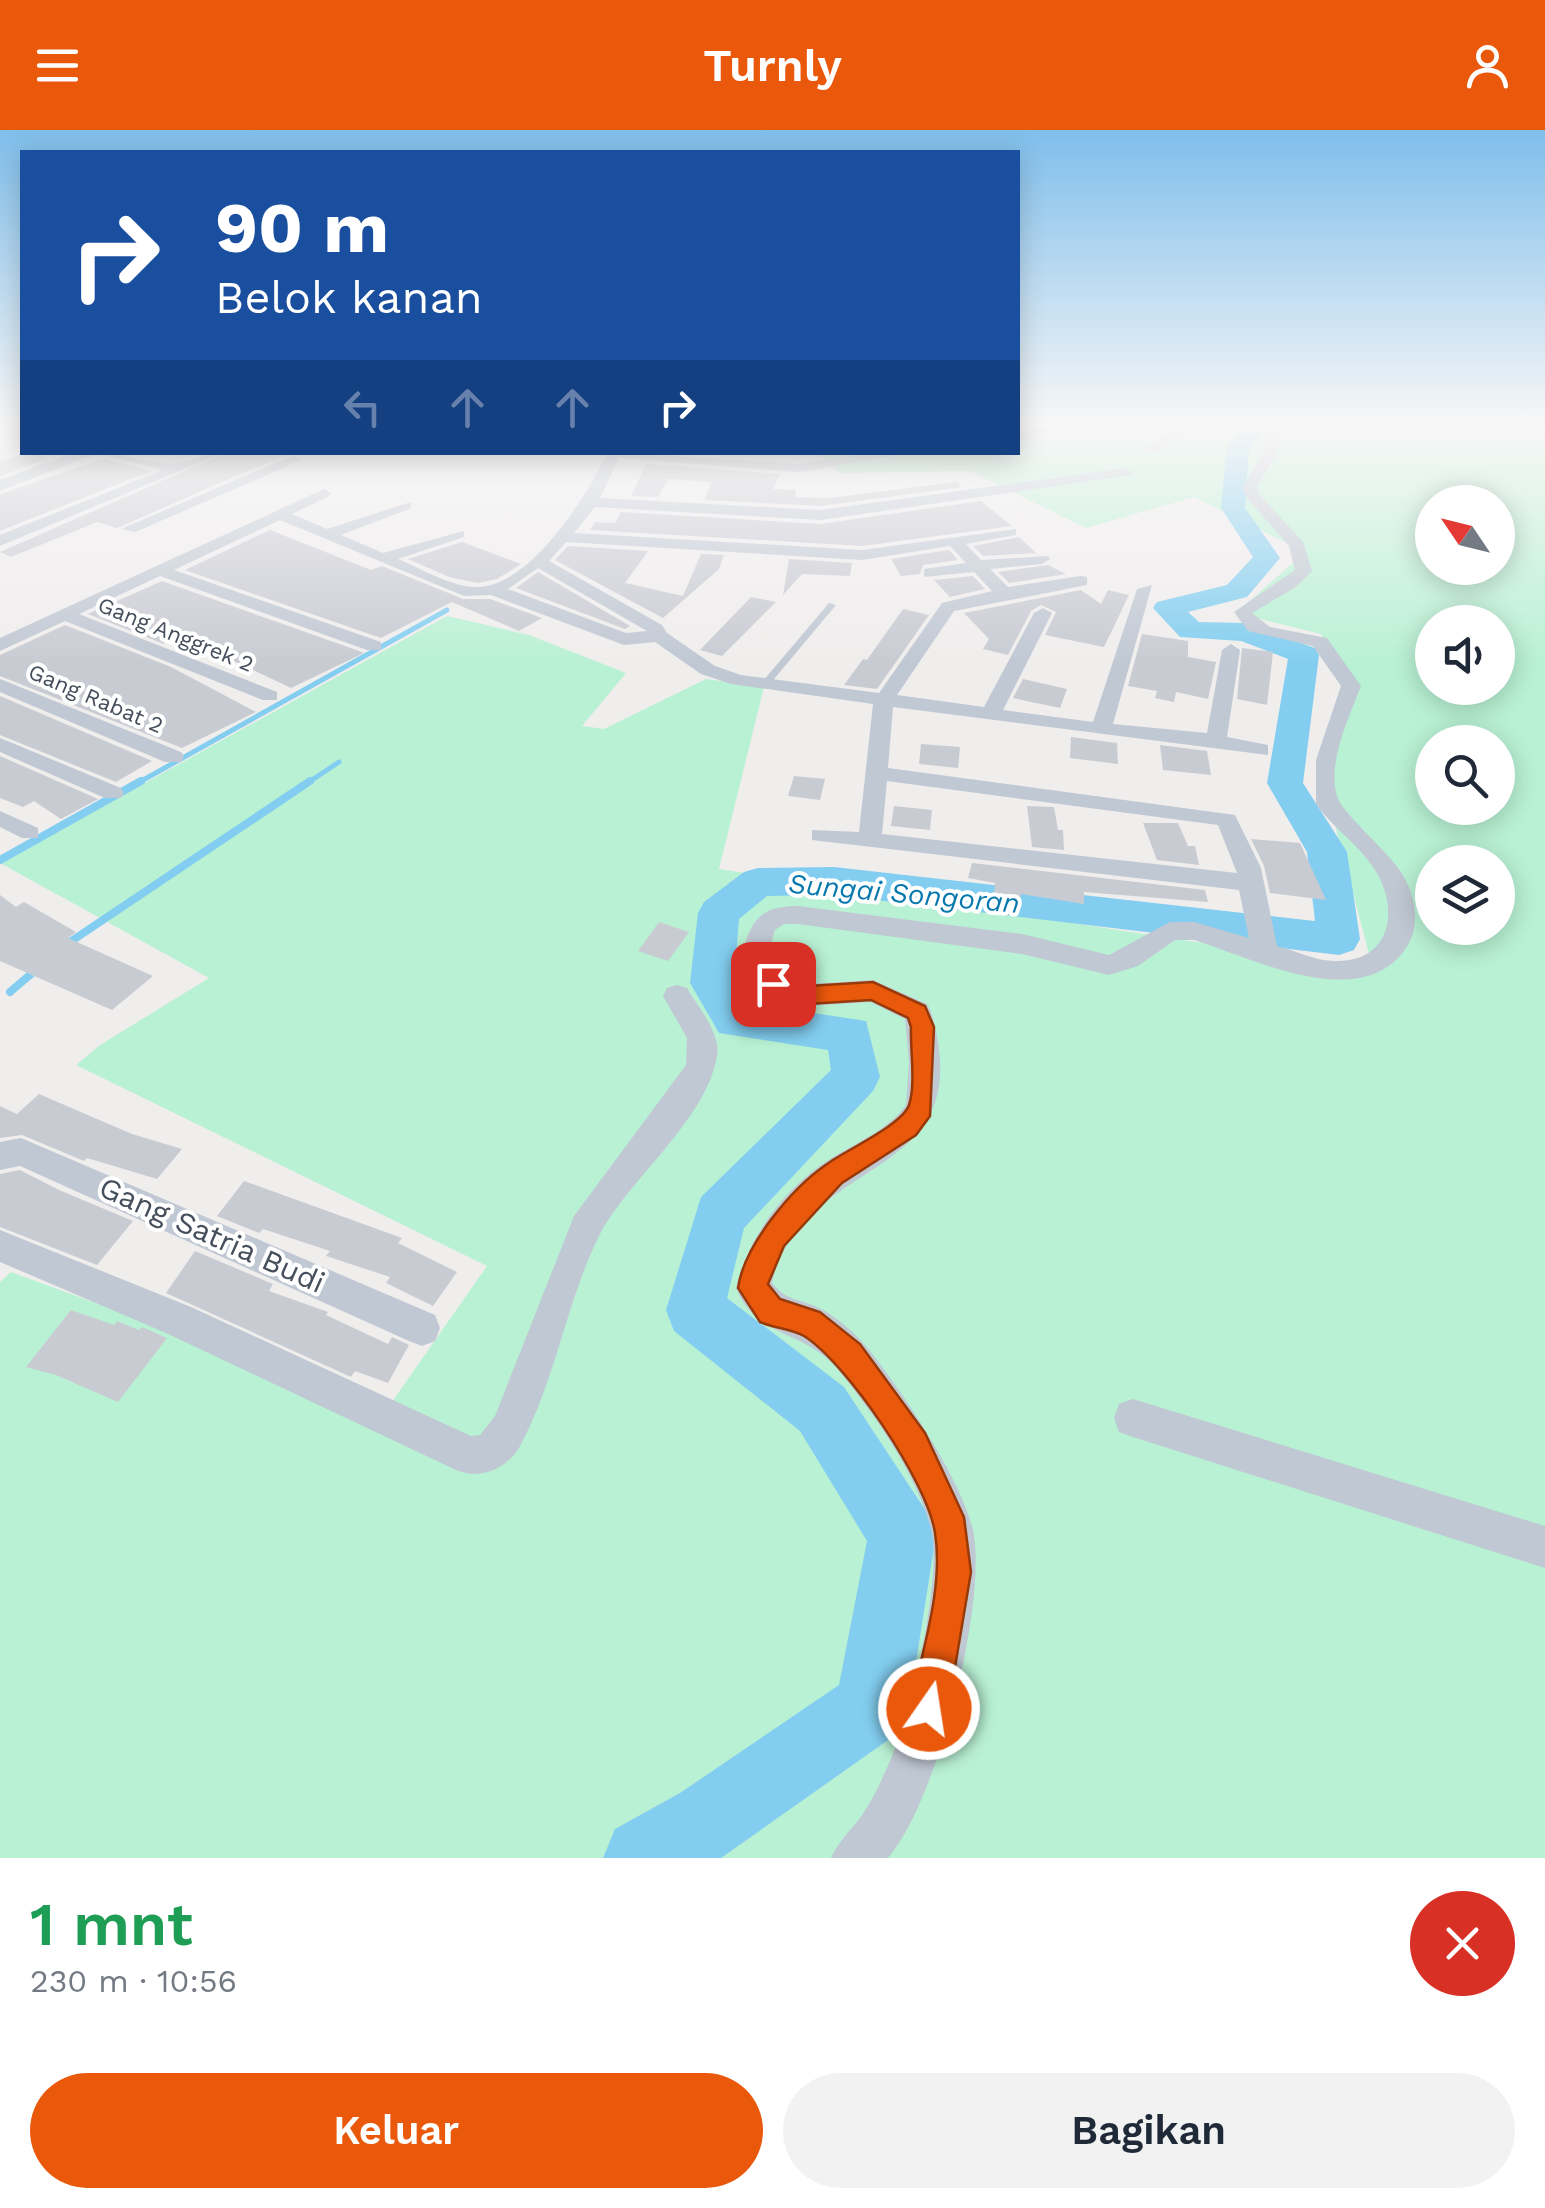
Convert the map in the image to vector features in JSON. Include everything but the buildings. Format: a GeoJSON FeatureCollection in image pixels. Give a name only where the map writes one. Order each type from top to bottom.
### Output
{"type":"FeatureCollection","features":[{"type":"Feature","properties":{"kind":"street"},"geometry":{"type":"LineString","coordinates":[[0,541],[96,503]]}},
{"type":"Feature","properties":{"kind":"street"},"geometry":{"type":"LineString","coordinates":[[129,529],[193,503]]}},
{"type":"Feature","properties":{"kind":"street"},"geometry":{"type":"LineString","coordinates":[[0,644],[304,503]]}},
{"type":"Feature","properties":{"kind":"street"},"geometry":{"type":"LineString","coordinates":[[493,590],[540,560],[564,537],[590,503]]}},
{"type":"Feature","properties":{"kind":"street"},"geometry":{"type":"LineString","coordinates":[[600,503],[820,515],[908,503]]}},
{"type":"Feature","properties":{"kind":"street"},"geometry":{"type":"LineString","coordinates":[[856,1858],[883,1827],[914,1763],[937,1682],[954,1572],[952,1530],[914,1444],[850,1355],[810,1322],[771,1312],[753,1288],[754,1273],[774,1237],[833,1174],[906,1127],[921,1109],[922,1027],[917,1012],[873,991],[808,995],[773,984],[757,947],[763,925],[779,914],[798,915],[1022,944],[1109,965],[1129,959],[1170,931],[1264,939],[1304,966],[1348,972],[1389,954],[1401,940],[1404,919],[1397,889],[1383,862],[1327,804],[1324,796],[1328,762],[1351,686],[1320,642],[1252,628],[1244,619],[1243,612],[1251,603],[1297,580],[1304,571],[1297,544],[1259,503]]}},
{"type":"Feature","properties":{"kind":"street"},"geometry":{"type":"LineString","coordinates":[[328,534],[406,505]]}},
{"type":"Feature","properties":{"kind":"street"},"geometry":{"type":"LineString","coordinates":[[725,547],[739,512]]}},
{"type":"Feature","properties":{"kind":"street"},"geometry":{"type":"LineString","coordinates":[[280,514],[465,590],[493,590],[624,639],[658,636],[716,674],[883,701],[1260,750]]}},
{"type":"Feature","properties":{"kind":"street"},"geometry":{"type":"LineString","coordinates":[[564,537],[880,554],[1010,532]]}},
{"type":"Feature","properties":{"kind":"street"},"geometry":{"type":"LineString","coordinates":[[384,558],[458,534]]}},
{"type":"Feature","properties":{"kind":"street"},"geometry":{"type":"LineString","coordinates":[[954,541],[1004,593]]}},
{"type":"Feature","properties":{"kind":"street"},"geometry":{"type":"LineString","coordinates":[[930,572],[1042,558]]}},
{"type":"Feature","properties":{"kind":"street"},"geometry":{"type":"LineString","coordinates":[[540,560],[656,629],[658,636]]}},
{"type":"Feature","properties":{"kind":"street"},"geometry":{"type":"LineString","coordinates":[[159,570],[374,646]]}},
{"type":"Feature","properties":{"kind":"street"},"geometry":{"type":"LineString","coordinates":[[870,842],[883,701],[948,607],[1004,593],[1082,581]]}},
{"type":"Feature","properties":{"kind":"street"},"geometry":{"type":"LineString","coordinates":[[1101,728],[1146,589]]}},
{"type":"Feature","properties":{"kind":"street"},"geometry":{"type":"LineString","coordinates":[[990,715],[1043,613]]}},
{"type":"Feature","properties":{"kind":"street","name":"Gang Anggrek 2"},"geometry":{"type":"LineString","coordinates":[[65,615],[270,696]]}},
{"type":"Feature","properties":{"kind":"street"},"geometry":{"type":"LineString","coordinates":[[1212,741],[1230,650]]}},
{"type":"Feature","properties":{"kind":"street","name":"Gang Rabat 2"},"geometry":{"type":"LineString","coordinates":[[0,685],[174,757]]}},
{"type":"Feature","properties":{"kind":"street"},"geometry":{"type":"LineString","coordinates":[[0,744],[114,792]]}},
{"type":"Feature","properties":{"kind":"street"},"geometry":{"type":"LineString","coordinates":[[875,773],[1227,820],[1249,868],[1264,939]]}},
{"type":"Feature","properties":{"kind":"street"},"geometry":{"type":"LineString","coordinates":[[0,818],[30,833]]}},
{"type":"Feature","properties":{"kind":"street"},"geometry":{"type":"LineString","coordinates":[[820,835],[1250,883]]}},
{"type":"Feature","properties":{"kind":"street"},"geometry":{"type":"LineString","coordinates":[[0,1246],[80,1276],[289,1369],[470,1456],[484,1455],[498,1447],[510,1428],[586,1227],[602,1199],[666,1119],[705,1058],[704,1045],[677,996]]}},
{"type":"Feature","properties":{"kind":"street","name":"Gang Satria Budi"},"geometry":{"type":"LineString","coordinates":[[0,1156],[22,1152],[422,1328]]}},
{"type":"Feature","properties":{"kind":"street"},"geometry":{"type":"LineString","coordinates":[[1133,1418],[1545,1547]]}},
{"type":"Feature","properties":{"kind":"lane"},"geometry":{"type":"LineString","coordinates":[[766,683],[832,605]]}},
{"type":"Feature","properties":{"kind":"green space"},"geometry":{"type":"Polygon","coordinates":[[[1034,503],[1174,503],[1086,528],[1034,503]]]}},
{"type":"Feature","properties":{"kind":"green space"},"geometry":{"type":"Polygon","coordinates":[[[1205,503],[1415,503],[1415,585],[1515,585],[1515,503],[1545,503],[1545,1858],[0,1858],[0,1282],[11,1272],[387,1409],[487,1266],[76,1065],[100,1045],[209,978],[0,863],[447,616],[529,635],[626,673],[582,726],[604,729],[706,679],[764,687],[719,869],[1373,969],[1325,787],[1347,679],[1321,634],[1236,613],[1305,552],[1205,503]]]}},
{"type":"Feature","properties":{"kind":"waterway","name":"Sungai Songoran"},"geometry":{"type":"LineString","coordinates":[[644,1858],[708,1821],[872,1707],[902,1535],[822,1409],[695,1310],[720,1215],[856,1077],[849,1034],[735,1020],[712,983],[719,913],[758,882],[834,881],[1339,939],[1327,852],[1285,783],[1304,655],[1245,632],[1191,631],[1167,608],[1237,591],[1267,558],[1233,508],[1233,503]]}},
{"type":"Feature","properties":{"kind":"waterway"},"geometry":{"type":"LineString","coordinates":[[136,784],[447,610]]}},
{"type":"Feature","properties":{"kind":"waterway"},"geometry":{"type":"LineString","coordinates":[[306,784],[339,762]]}},
{"type":"Feature","properties":{"kind":"waterway"},"geometry":{"type":"LineString","coordinates":[[0,860],[141,781]]}},
{"type":"Feature","properties":{"kind":"waterway"},"geometry":{"type":"LineString","coordinates":[[64,946],[310,781]]}},
{"type":"Feature","properties":{"kind":"waterway"},"geometry":{"type":"LineString","coordinates":[[10,992],[38,968]]}},
{"type":"Feature","properties":{"kind":"route"},"geometry":{"type":"LineString","coordinates":[[773,984],[808,995],[873,991],[917,1012],[922,1027],[921,1109],[906,1127],[833,1174],[774,1237],[754,1273],[753,1288],[771,1312],[810,1322],[850,1355],[914,1444],[952,1530],[954,1572],[937,1682],[929,1709]]}}]}
